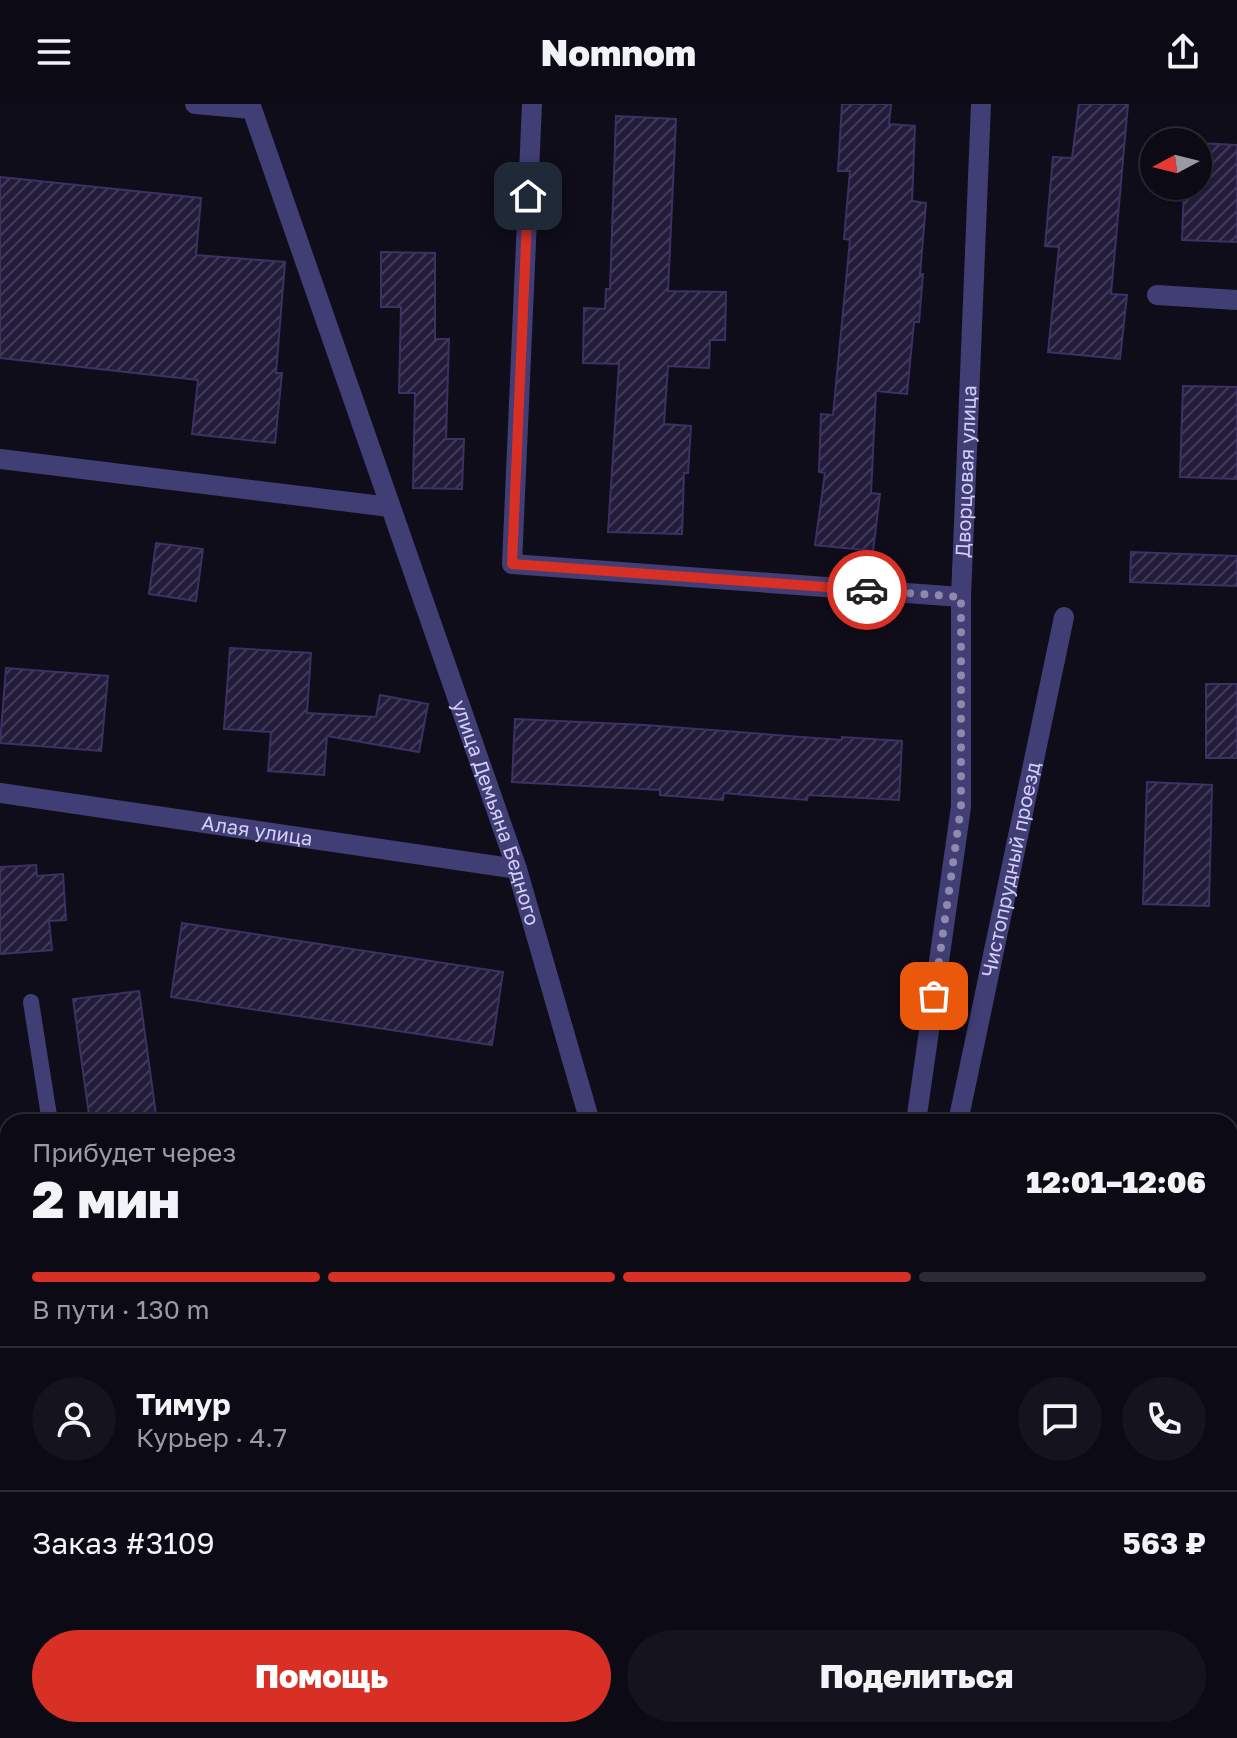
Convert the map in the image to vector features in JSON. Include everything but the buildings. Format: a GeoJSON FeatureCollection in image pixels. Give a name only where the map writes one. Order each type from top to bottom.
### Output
{"type":"FeatureCollection","features":[{"type":"Feature","properties":{"kind":"street","name":"улица Демьяна Бедного"},"geometry":{"type":"LineString","coordinates":[[195,104],[252,109],[517,869],[588,1114]]}},
{"type":"Feature","properties":{"kind":"street"},"geometry":{"type":"LineString","coordinates":[[532,104],[512,564],[961,597]]}},
{"type":"Feature","properties":{"kind":"street","name":"Дворцовая улица"},"geometry":{"type":"LineString","coordinates":[[917,1114],[961,807],[961,597],[981,104]]}},
{"type":"Feature","properties":{"kind":"street"},"geometry":{"type":"LineString","coordinates":[[1157,295],[1237,300]]}},
{"type":"Feature","properties":{"kind":"street"},"geometry":{"type":"LineString","coordinates":[[0,459],[390,507]]}},
{"type":"Feature","properties":{"kind":"street","name":"Чистопрудный проезд"},"geometry":{"type":"LineString","coordinates":[[960,1114],[1064,617]]}},
{"type":"Feature","properties":{"kind":"street","name":"Алая улица"},"geometry":{"type":"LineString","coordinates":[[0,793],[517,869]]}},
{"type":"Feature","properties":{"kind":"lane"},"geometry":{"type":"LineString","coordinates":[[31,1002],[49,1114]]}},
{"type":"Feature","properties":{"kind":"way so far"},"geometry":{"type":"LineString","coordinates":[[867,590],[961,597],[961,807],[934,996]]}},
{"type":"Feature","properties":{"kind":"route"},"geometry":{"type":"LineString","coordinates":[[528,196],[512,564],[867,590]]}}]}
